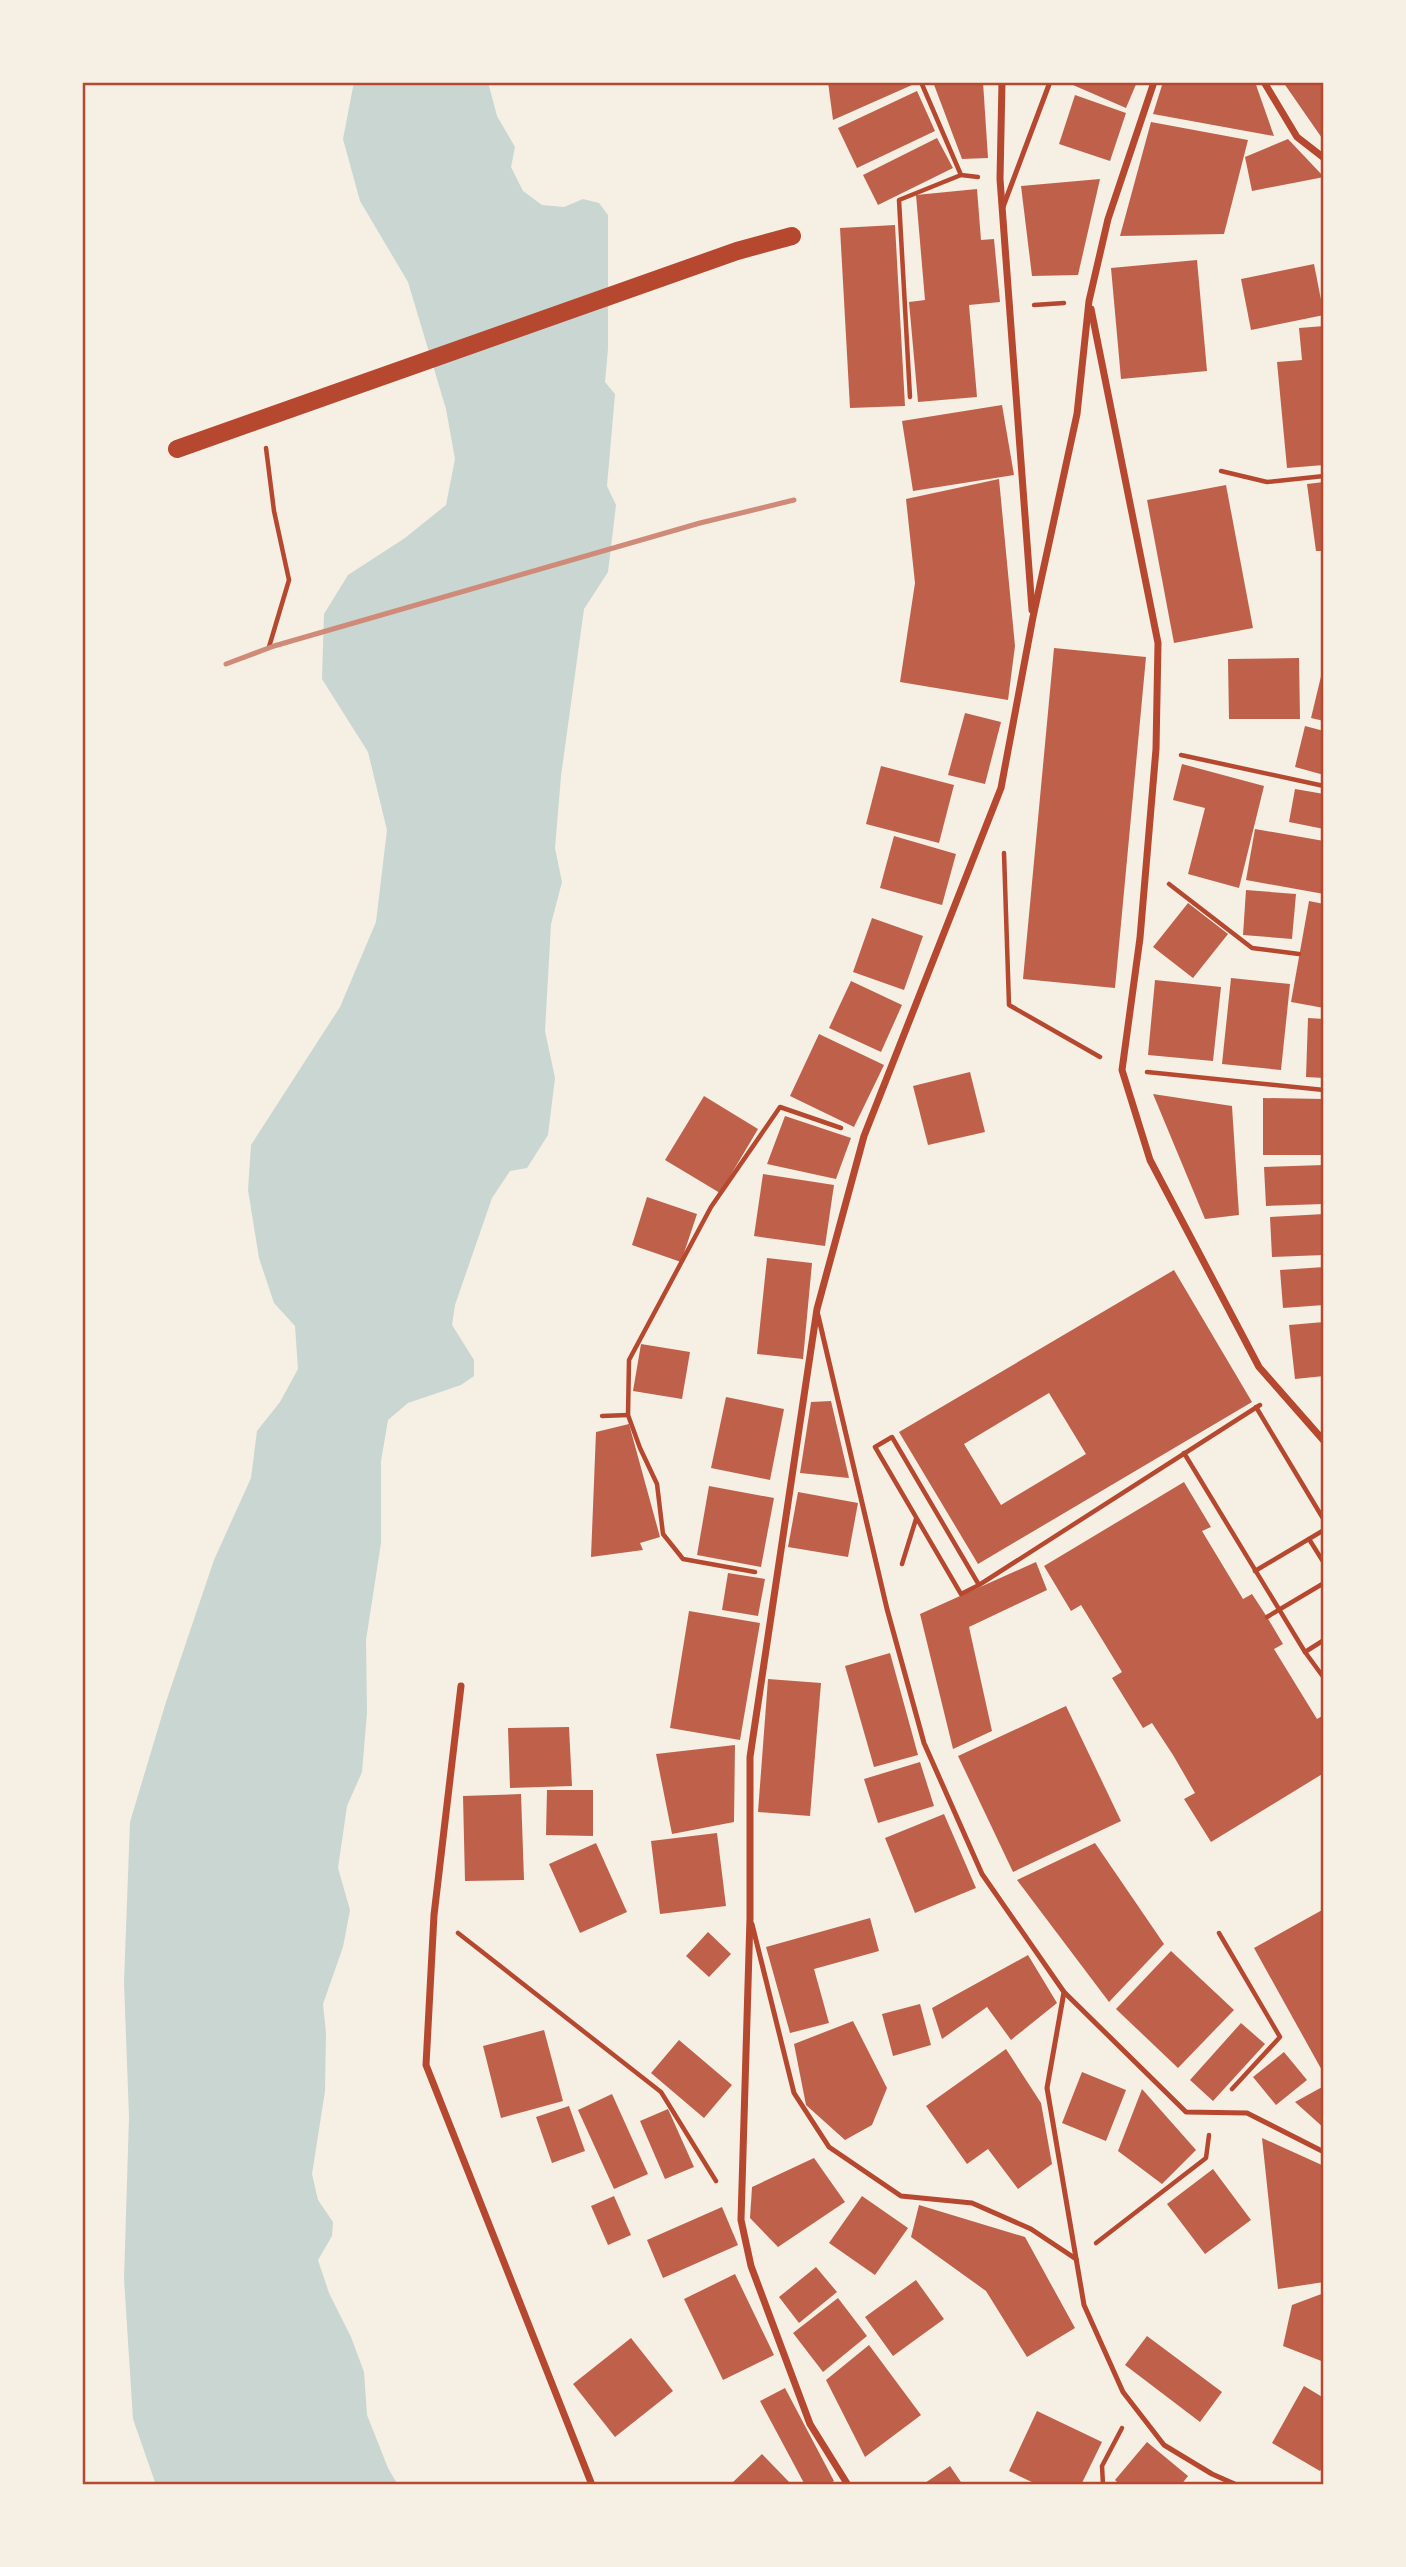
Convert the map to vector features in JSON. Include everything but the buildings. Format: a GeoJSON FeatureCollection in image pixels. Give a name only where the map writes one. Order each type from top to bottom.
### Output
{"type":"FeatureCollection","features":[{"type":"Feature","properties":{"kind":"main road"},"geometry":{"type":"LineString","coordinates":[[177,449],[737,251],[792,236]]}},
{"type":"Feature","properties":{"kind":"street"},"geometry":{"type":"LineString","coordinates":[[1002,82],[1000,179],[1033,617]]}},
{"type":"Feature","properties":{"kind":"street"},"geometry":{"type":"LineString","coordinates":[[848,2485],[810,2424],[751,2266],[741,2220],[750,1918],[750,1757],[817,1309],[864,1136],[1001,788],[1033,617],[1077,414],[1089,301],[1108,219],[1154,82]]}},
{"type":"Feature","properties":{"kind":"street"},"geometry":{"type":"LineString","coordinates":[[1264,82],[1297,137],[1324,158]]}},
{"type":"Feature","properties":{"kind":"street"},"geometry":{"type":"LineString","coordinates":[[1089,301],[1158,643],[1156,749],[1140,938],[1122,1070],[1150,1160],[1259,1367],[1324,1441]]}},
{"type":"Feature","properties":{"kind":"street"},"geometry":{"type":"LineString","coordinates":[[461,1686],[434,1915],[426,2065],[592,2485]]}},
{"type":"Feature","properties":{"kind":"lane"},"geometry":{"type":"LineString","coordinates":[[1003,209],[1050,82]]}},
{"type":"Feature","properties":{"kind":"lane"},"geometry":{"type":"LineString","coordinates":[[817,1309],[887,1609],[924,1743],[982,1874],[1064,1992],[1186,2112],[1247,2113],[1324,2152]]}},
{"type":"Feature","properties":{"kind":"lane"},"geometry":{"type":"LineString","coordinates":[[750,1918],[794,2093],[829,2147],[901,2196],[971,2203],[1031,2229],[1076,2259]]}},
{"type":"Feature","properties":{"kind":"lane"},"geometry":{"type":"LineString","coordinates":[[1064,1992],[1047,2088],[1084,2305],[1123,2392],[1164,2445],[1212,2474],[1237,2485]]}},
{"type":"Feature","properties":{"kind":"path"},"geometry":{"type":"LineString","coordinates":[[921,82],[961,175]]}},
{"type":"Feature","properties":{"kind":"path"},"geometry":{"type":"LineString","coordinates":[[910,397],[899,200],[961,175],[1000,179]]}},
{"type":"Feature","properties":{"kind":"path"},"geometry":{"type":"LineString","coordinates":[[1009,307],[1089,301]]}},
{"type":"Feature","properties":{"kind":"path"},"geometry":{"type":"LineString","coordinates":[[262,419],[274,511],[289,580],[269,648]]}},
{"type":"Feature","properties":{"kind":"path"},"geometry":{"type":"LineString","coordinates":[[1221,471],[1267,481],[1324,476]]}},
{"type":"Feature","properties":{"kind":"path"},"geometry":{"type":"LineString","coordinates":[[1156,749],[1324,786]]}},
{"type":"Feature","properties":{"kind":"path"},"geometry":{"type":"LineString","coordinates":[[1003,842],[1009,1005],[1122,1070],[1324,1090]]}},
{"type":"Feature","properties":{"kind":"path"},"geometry":{"type":"LineString","coordinates":[[1146,866],[1252,948],[1299,954]]}},
{"type":"Feature","properties":{"kind":"path"},"geometry":{"type":"LineString","coordinates":[[777,1576],[683,1559],[663,1534],[657,1484],[628,1415],[629,1360],[711,1207],[780,1107],[864,1136]]}},
{"type":"Feature","properties":{"kind":"path"},"geometry":{"type":"LineString","coordinates":[[979,1585],[892,1437],[875,1447],[961,1594],[979,1585],[1281,1391]]}},
{"type":"Feature","properties":{"kind":"path"},"geometry":{"type":"LineString","coordinates":[[1256,1407],[1324,1520]]}},
{"type":"Feature","properties":{"kind":"path"},"geometry":{"type":"LineString","coordinates":[[602,1416],[628,1415]]}},
{"type":"Feature","properties":{"kind":"path"},"geometry":{"type":"LineString","coordinates":[[1184,1453],[1305,1652],[1324,1678]]}},
{"type":"Feature","properties":{"kind":"path"},"geometry":{"type":"LineString","coordinates":[[1255,1571],[1324,1530]]}},
{"type":"Feature","properties":{"kind":"path"},"geometry":{"type":"LineString","coordinates":[[1309,1539],[1322,1555],[1324,1563]]}},
{"type":"Feature","properties":{"kind":"path"},"geometry":{"type":"LineString","coordinates":[[1267,1617],[1324,1583]]}},
{"type":"Feature","properties":{"kind":"path"},"geometry":{"type":"LineString","coordinates":[[1305,1652],[1324,1640]]}},
{"type":"Feature","properties":{"kind":"path"},"geometry":{"type":"LineString","coordinates":[[434,1915],[661,2092],[741,2220]]}},
{"type":"Feature","properties":{"kind":"path"},"geometry":{"type":"LineString","coordinates":[[1076,2259],[1206,2158],[1211,2112],[1280,2037],[1219,1933]]}},
{"type":"Feature","properties":{"kind":"path"},"geometry":{"type":"LineString","coordinates":[[1102,2485],[1102,2466],[1134,2406]]}},
{"type":"Feature","properties":{"kind":"shaded area"},"geometry":{"type":"Polygon","coordinates":[[[354,82],[488,82],[497,116],[515,147],[511,167],[523,191],[542,205],[564,207],[583,199],[599,203],[608,215],[608,349],[605,382],[615,394],[607,486],[616,505],[608,572],[584,609],[561,776],[555,848],[562,882],[551,924],[545,1031],[555,1078],[548,1135],[527,1168],[510,1171],[492,1198],[455,1305],[452,1325],[474,1360],[474,1376],[461,1385],[408,1403],[388,1420],[381,1461],[381,1543],[366,1640],[367,1713],[362,1772],[347,1806],[338,1868],[350,1910],[343,1947],[323,2004],[326,2033],[325,2091],[312,2174],[318,2200],[333,2222],[332,2236],[318,2260],[329,2293],[351,2337],[364,2372],[367,2415],[388,2468],[398,2485],[156,2485],[133,2419],[124,2279],[129,2117],[124,1982],[130,1822],[166,1702],[214,1560],[251,1478],[257,1431],[280,1402],[298,1369],[295,1326],[274,1303],[259,1258],[248,1190],[251,1145],[340,1007],[376,922],[387,830],[368,752],[322,679],[324,614],[348,575],[405,538],[446,505],[455,459],[446,409],[408,282],[360,201],[343,139],[354,82]]]}},
{"type":"Feature","properties":{"kind":"railway"},"geometry":{"type":"LineString","coordinates":[[226,664],[274,646],[700,523],[794,500]]}}]}
